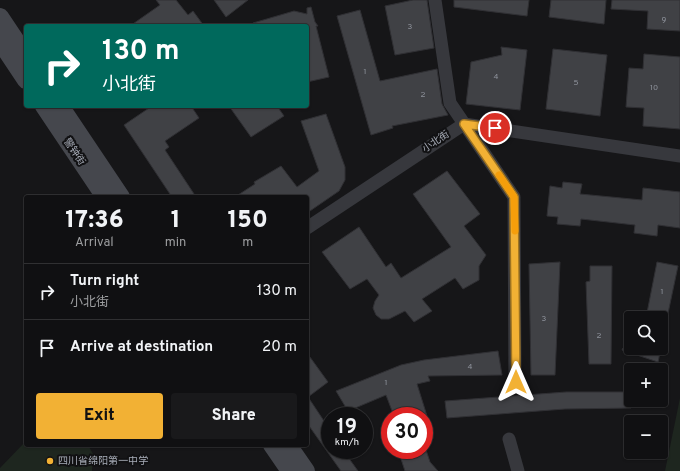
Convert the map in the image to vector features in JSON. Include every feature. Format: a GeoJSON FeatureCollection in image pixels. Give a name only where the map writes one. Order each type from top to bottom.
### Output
{"type":"FeatureCollection","features":[{"type":"Feature","properties":{"kind":"main road"},"geometry":{"type":"LineString","coordinates":[[0,17],[24,53]]}},
{"type":"Feature","properties":{"kind":"main road"},"geometry":{"type":"LineString","coordinates":[[0,41],[24,77]]}},
{"type":"Feature","properties":{"kind":"main road","name":"警钟街"},"geometry":{"type":"LineString","coordinates":[[45,108],[104,195]]}},
{"type":"Feature","properties":{"kind":"main road","name":"警钟街"},"geometry":{"type":"LineString","coordinates":[[61,108],[120,195]]}},
{"type":"Feature","properties":{"kind":"main road"},"geometry":{"type":"LineString","coordinates":[[273,447],[290,471]]}},
{"type":"Feature","properties":{"kind":"main road"},"geometry":{"type":"LineString","coordinates":[[289,447],[306,471]]}},
{"type":"Feature","properties":{"kind":"street"},"geometry":{"type":"LineString","coordinates":[[436,0],[450,103],[514,197],[516,382]]}},
{"type":"Feature","properties":{"kind":"street"},"geometry":{"type":"LineString","coordinates":[[464,124],[680,156]]}},
{"type":"Feature","properties":{"kind":"street","name":"小北街"},"geometry":{"type":"LineString","coordinates":[[309,227],[464,124]]}},
{"type":"Feature","properties":{"kind":"street"},"geometry":{"type":"LineString","coordinates":[[509,439],[518,471]]}},
{"type":"Feature","properties":{"kind":"shaded area"},"geometry":{"type":"Polygon","coordinates":[[[680,398],[680,471],[665,471],[680,398]]]}},
{"type":"Feature","properties":{"kind":"shaded area","name":"四川省绵阳第一中学"},"geometry":{"type":"Polygon","coordinates":[[[24,443],[24,447],[89,447],[93,454],[92,471],[0,471],[0,468],[24,443]]]}},
{"type":"Feature","properties":{"kind":"building"},"geometry":{"type":"Polygon","coordinates":[[[156,0],[176,0],[188,15],[193,11],[203,24],[133,24],[160,5],[156,0]]]}},
{"type":"Feature","properties":{"kind":"building"},"geometry":{"type":"Polygon","coordinates":[[[214,0],[248,0],[226,17],[214,0]]]}},
{"type":"Feature","properties":{"kind":"building"},"geometry":{"type":"Polygon","coordinates":[[[413,0],[427,0],[434,48],[395,55],[385,6],[413,0]]]}},
{"type":"Feature","properties":{"kind":"building"},"geometry":{"type":"Polygon","coordinates":[[[454,0],[529,0],[527,16],[454,7],[454,0]]]}},
{"type":"Feature","properties":{"kind":"building"},"geometry":{"type":"Polygon","coordinates":[[[551,0],[606,0],[604,24],[549,17],[551,0]]]}},
{"type":"Feature","properties":{"kind":"building"},"geometry":{"type":"Polygon","coordinates":[[[612,0],[680,0],[680,31],[647,29],[648,11],[611,9],[612,0]]]}},
{"type":"Feature","properties":{"kind":"building"},"geometry":{"type":"Polygon","coordinates":[[[311,7],[315,22],[318,26],[316,26],[329,77],[309,82],[309,24],[253,24],[294,11],[307,14],[307,8],[311,7]]]}},
{"type":"Feature","properties":{"kind":"building"},"geometry":{"type":"Polygon","coordinates":[[[360,10],[380,81],[437,69],[442,104],[448,115],[392,126],[393,128],[371,135],[337,16],[360,10]]]}},
{"type":"Feature","properties":{"kind":"building"},"geometry":{"type":"Polygon","coordinates":[[[501,47],[527,50],[520,110],[466,104],[471,62],[502,55],[501,47]]]}},
{"type":"Feature","properties":{"kind":"building"},"geometry":{"type":"Polygon","coordinates":[[[553,49],[607,55],[600,116],[546,109],[553,49]]]}},
{"type":"Feature","properties":{"kind":"building"},"geometry":{"type":"Polygon","coordinates":[[[644,54],[680,57],[680,129],[643,126],[644,108],[626,107],[629,68],[643,69],[644,54]]]}},
{"type":"Feature","properties":{"kind":"building"},"geometry":{"type":"Polygon","coordinates":[[[149,108],[192,108],[199,118],[165,141],[169,147],[165,150],[195,195],[171,195],[124,125],[149,108]]]}},
{"type":"Feature","properties":{"kind":"building"},"geometry":{"type":"Polygon","coordinates":[[[230,108],[278,108],[284,116],[251,137],[230,108]]]}},
{"type":"Feature","properties":{"kind":"building"},"geometry":{"type":"Polygon","coordinates":[[[326,114],[345,167],[345,180],[339,191],[309,212],[309,195],[238,195],[255,184],[254,182],[281,166],[297,187],[319,171],[301,121],[326,114]]]}},
{"type":"Feature","properties":{"kind":"building"},"geometry":{"type":"Polygon","coordinates":[[[447,171],[480,214],[464,226],[486,255],[479,266],[479,280],[463,289],[455,278],[422,299],[432,311],[414,322],[405,311],[389,319],[381,319],[376,315],[373,308],[379,295],[367,279],[350,289],[322,252],[359,227],[386,267],[391,263],[401,278],[451,247],[413,194],[447,171]]]}},
{"type":"Feature","properties":{"kind":"building"},"geometry":{"type":"Polygon","coordinates":[[[563,182],[582,184],[580,194],[642,200],[643,188],[680,192],[680,228],[658,225],[657,236],[634,233],[635,225],[581,219],[580,226],[557,224],[558,217],[547,216],[550,186],[562,188],[563,182]]]}},
{"type":"Feature","properties":{"kind":"building"},"geometry":{"type":"Polygon","coordinates":[[[560,262],[555,375],[531,375],[529,264],[560,262]]]}},
{"type":"Feature","properties":{"kind":"building"},"geometry":{"type":"Polygon","coordinates":[[[657,262],[678,266],[668,313],[668,311],[647,311],[657,262]]]}},
{"type":"Feature","properties":{"kind":"building"},"geometry":{"type":"Polygon","coordinates":[[[590,266],[612,266],[611,364],[589,364],[586,282],[590,281],[590,266]]]}},
{"type":"Feature","properties":{"kind":"building"},"geometry":{"type":"Polygon","coordinates":[[[498,351],[502,375],[428,376],[430,381],[417,384],[424,407],[391,407],[386,395],[358,407],[346,407],[336,391],[401,365],[424,360],[498,351]]]}},
{"type":"Feature","properties":{"kind":"building"},"geometry":{"type":"Polygon","coordinates":[[[637,355],[660,355],[658,362],[637,355]]]}},
{"type":"Feature","properties":{"kind":"building"},"geometry":{"type":"Polygon","coordinates":[[[309,356],[328,382],[309,396],[309,356]]]}},
{"type":"Feature","properties":{"kind":"building"},"geometry":{"type":"Polygon","coordinates":[[[566,392],[624,392],[624,407],[631,408],[565,409],[447,418],[445,401],[566,392]]]}},
{"type":"Feature","properties":{"kind":"building"},"geometry":{"type":"Polygon","coordinates":[[[309,398],[321,416],[321,443],[309,426],[309,398]]]}},
{"type":"Feature","properties":{"kind":"building"},"geometry":{"type":"Polygon","coordinates":[[[332,459],[349,459],[358,471],[341,471],[332,459]]]}},
{"type":"Feature","properties":{"kind":"building"},"geometry":{"type":"Polygon","coordinates":[[[401,459],[429,459],[438,471],[405,471],[401,459]]]}},
{"type":"Feature","properties":{"kind":"slow traffic"},"geometry":{"type":"LineString","coordinates":[[499,175],[514,197],[515,231]]}},
{"type":"Feature","properties":{"kind":"place","name":"四川省绵阳第一中学"},"geometry":{"type":"Point","coordinates":[50,461]}},
{"type":"Feature","properties":{"kind":"route"},"geometry":{"type":"LineString","coordinates":[[495,128],[464,124],[514,197],[516,382]]}}]}
